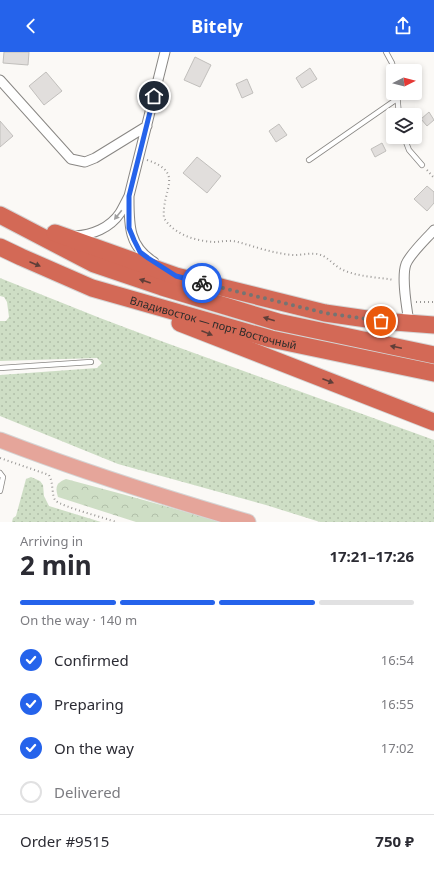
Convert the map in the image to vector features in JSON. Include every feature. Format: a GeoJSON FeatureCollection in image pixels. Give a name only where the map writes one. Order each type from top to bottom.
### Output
{"type":"FeatureCollection","features":[{"type":"Feature","properties":{"kind":"highway"},"geometry":{"type":"LineString","coordinates":[[0,214],[176,276],[325,313],[381,321],[434,325]]}},
{"type":"Feature","properties":{"kind":"highway","name":"Владивосток — порт Восточный"},"geometry":{"type":"LineString","coordinates":[[0,214],[94,264],[162,287],[278,322],[434,355]]}},
{"type":"Feature","properties":{"kind":"highway","name":"Владивосток — порт Восточный"},"geometry":{"type":"LineString","coordinates":[[0,247],[92,288],[271,339],[434,373]]}},
{"type":"Feature","properties":{"kind":"highway"},"geometry":{"type":"LineString","coordinates":[[92,288],[434,422]]}},
{"type":"Feature","properties":{"kind":"main road"},"geometry":{"type":"LineString","coordinates":[[0,440],[58,462],[198,508],[248,522]]}},
{"type":"Feature","properties":{"kind":"street"},"geometry":{"type":"LineString","coordinates":[[165,52],[129,196],[129,228],[140,252],[176,276]]}},
{"type":"Feature","properties":{"kind":"street"},"geometry":{"type":"LineString","coordinates":[[0,80],[71,159],[85,162],[95,158],[147,126]]}},
{"type":"Feature","properties":{"kind":"street"},"geometry":{"type":"LineString","coordinates":[[67,237],[86,235],[98,231],[109,224],[119,214],[129,196]]}},
{"type":"Feature","properties":{"kind":"street"},"geometry":{"type":"LineString","coordinates":[[409,323],[404,281],[406,264],[417,248],[434,230]]}},
{"type":"Feature","properties":{"kind":"lane"},"geometry":{"type":"LineString","coordinates":[[386,52],[392,64]]}},
{"type":"Feature","properties":{"kind":"lane"},"geometry":{"type":"LineString","coordinates":[[309,160],[392,100]]}},
{"type":"Feature","properties":{"kind":"lane"},"geometry":{"type":"LineString","coordinates":[[407,144],[409,150],[422,165]]}},
{"type":"Feature","properties":{"kind":"lane"},"geometry":{"type":"LineString","coordinates":[[0,368],[91,362]]}},
{"type":"Feature","properties":{"kind":"lane"},"geometry":{"type":"LineString","coordinates":[[0,473],[3,477],[0,491]]}},
{"type":"Feature","properties":{"kind":"path"},"geometry":{"type":"LineString","coordinates":[[139,157],[159,164],[166,171],[170,182],[164,199],[164,218],[175,230],[188,237],[217,242],[230,240],[253,248],[285,254],[321,255],[342,269],[355,274],[404,281]]}},
{"type":"Feature","properties":{"kind":"path"},"geometry":{"type":"LineString","coordinates":[[422,165],[434,178]]}},
{"type":"Feature","properties":{"kind":"path"},"geometry":{"type":"LineString","coordinates":[[415,301],[434,302]]}},
{"type":"Feature","properties":{"kind":"path"},"geometry":{"type":"LineString","coordinates":[[0,458],[49,474],[53,481],[54,496],[57,502],[116,522]]}},
{"type":"Feature","properties":{"kind":"green space"},"geometry":{"type":"Polygon","coordinates":[[[0,278],[161,341],[434,440],[434,522],[320,522],[266,505],[118,464],[0,416],[0,375],[97,368],[102,363],[97,358],[0,361],[0,321],[6,321],[9,317],[7,302],[4,297],[0,296],[0,278]]]}},
{"type":"Feature","properties":{"kind":"green space"},"geometry":{"type":"Polygon","coordinates":[[[31,477],[40,481],[43,485],[44,496],[49,506],[101,522],[12,522],[13,518],[16,516],[26,479],[31,477]]]}},
{"type":"Feature","properties":{"kind":"green space"},"geometry":{"type":"Polygon","coordinates":[[[66,479],[221,522],[136,522],[58,497],[57,486],[60,482],[66,479]]]}},
{"type":"Feature","properties":{"kind":"building"},"geometry":{"type":"Polygon","coordinates":[[[4,52],[29,52],[28,65],[3,63],[4,52]]]}},
{"type":"Feature","properties":{"kind":"building"},"geometry":{"type":"Polygon","coordinates":[[[195,57],[211,65],[200,87],[184,80],[195,57]]]}},
{"type":"Feature","properties":{"kind":"building"},"geometry":{"type":"Polygon","coordinates":[[[310,68],[317,79],[302,88],[296,78],[310,68]]]}},
{"type":"Feature","properties":{"kind":"building"},"geometry":{"type":"Polygon","coordinates":[[[46,72],[62,91],[44,105],[29,86],[46,72]]]}},
{"type":"Feature","properties":{"kind":"building"},"geometry":{"type":"Polygon","coordinates":[[[247,79],[253,93],[242,98],[236,84],[247,79]]]}},
{"type":"Feature","properties":{"kind":"building"},"geometry":{"type":"Polygon","coordinates":[[[429,112],[434,120],[427,126],[422,118],[429,112]]]}},
{"type":"Feature","properties":{"kind":"building"},"geometry":{"type":"Polygon","coordinates":[[[0,121],[13,136],[0,147],[0,121]]]}},
{"type":"Feature","properties":{"kind":"building"},"geometry":{"type":"Polygon","coordinates":[[[279,124],[287,135],[276,142],[269,131],[279,124]]]}},
{"type":"Feature","properties":{"kind":"building"},"geometry":{"type":"Polygon","coordinates":[[[382,143],[386,151],[375,157],[371,149],[382,143]]]}},
{"type":"Feature","properties":{"kind":"building"},"geometry":{"type":"Polygon","coordinates":[[[197,157],[221,176],[207,193],[183,173],[197,157]]]}},
{"type":"Feature","properties":{"kind":"building"},"geometry":{"type":"Polygon","coordinates":[[[427,186],[434,192],[434,203],[427,211],[414,199],[427,186]]]}},
{"type":"Feature","properties":{"kind":"way so far"},"geometry":{"type":"LineString","coordinates":[[202,283],[325,313],[381,321]]}},
{"type":"Feature","properties":{"kind":"route"},"geometry":{"type":"LineString","coordinates":[[154,96],[129,196],[129,228],[140,252],[176,276],[202,283]]}}]}
